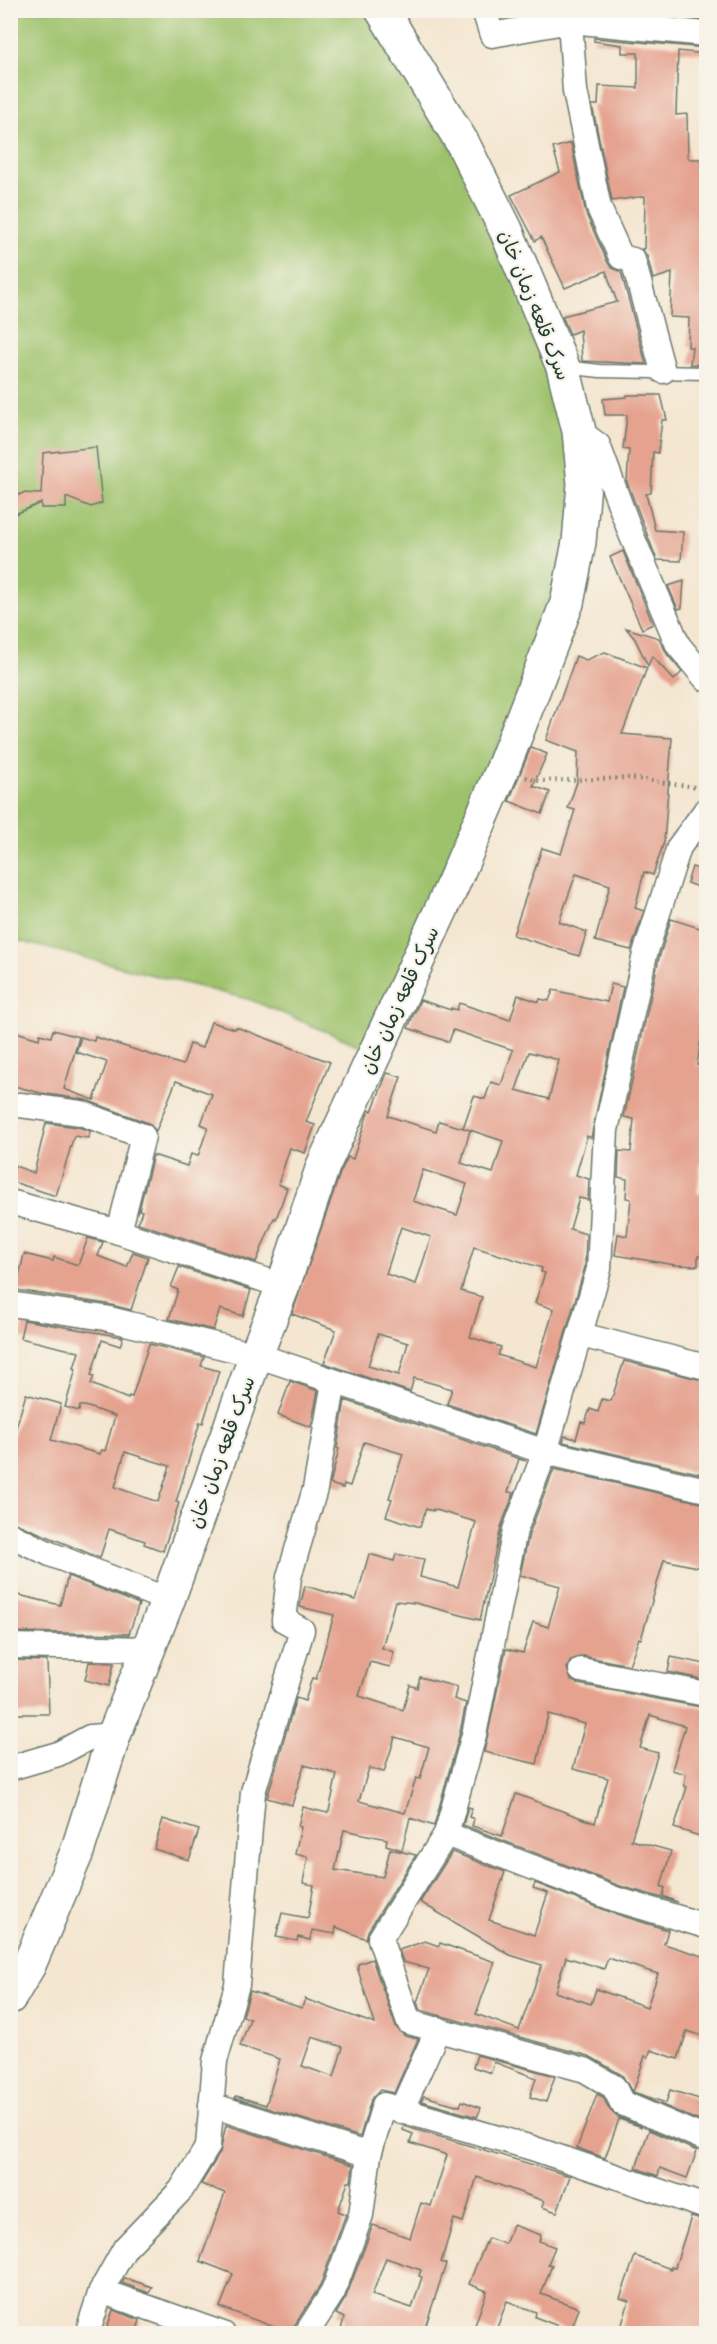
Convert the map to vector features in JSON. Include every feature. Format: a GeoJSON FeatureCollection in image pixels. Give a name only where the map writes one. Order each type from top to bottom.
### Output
{"type":"FeatureCollection","features":[{"type":"Feature","properties":{"kind":"street","name":"سرک قلعه زمان خان"},"geometry":{"type":"LineString","coordinates":[[10,1997],[20,1960],[77,1852],[114,1736],[168,1600],[283,1286],[323,1166],[453,884],[503,768],[567,603],[579,542],[584,484],[579,431],[563,367],[506,230],[464,144],[382,10]]}},
{"type":"Feature","properties":{"kind":"street"},"geometry":{"type":"LineString","coordinates":[[484,10],[492,35],[570,21],[706,34]]}},
{"type":"Feature","properties":{"kind":"street"},"geometry":{"type":"LineString","coordinates":[[570,21],[575,91],[599,208],[621,257],[633,260],[663,372]]}},
{"type":"Feature","properties":{"kind":"street"},"geometry":{"type":"LineString","coordinates":[[579,431],[598,445],[631,534],[678,645],[706,679]]}},
{"type":"Feature","properties":{"kind":"street"},"geometry":{"type":"LineString","coordinates":[[706,810],[679,847],[645,954],[606,1130],[599,1269],[545,1452],[514,1530],[474,1735],[446,1834],[380,1939],[409,2022],[585,2070],[614,2087],[622,2103],[706,2139]]}},
{"type":"Feature","properties":{"kind":"street"},"geometry":{"type":"LineString","coordinates":[[10,1106],[21,1105],[81,1113],[143,1136],[119,1232]]}},
{"type":"Feature","properties":{"kind":"street"},"geometry":{"type":"LineString","coordinates":[[10,1202],[119,1232],[283,1286]]}},
{"type":"Feature","properties":{"kind":"street"},"geometry":{"type":"LineString","coordinates":[[10,1304],[105,1318],[256,1355],[545,1452],[706,1490]]}},
{"type":"Feature","properties":{"kind":"street"},"geometry":{"type":"LineString","coordinates":[[581,1335],[706,1367]]}},
{"type":"Feature","properties":{"kind":"street"},"geometry":{"type":"LineString","coordinates":[[87,2334],[101,2292],[125,2248],[181,2190],[208,2145],[215,2061],[237,1985],[253,1792],[302,1630],[284,1620],[289,1577],[315,1489],[334,1382]]}},
{"type":"Feature","properties":{"kind":"street"},"geometry":{"type":"LineString","coordinates":[[10,1534],[50,1554],[168,1600]]}},
{"type":"Feature","properties":{"kind":"street"},"geometry":{"type":"LineString","coordinates":[[10,1646],[149,1649]]}},
{"type":"Feature","properties":{"kind":"street"},"geometry":{"type":"LineString","coordinates":[[582,1670],[706,1694]]}},
{"type":"Feature","properties":{"kind":"street"},"geometry":{"type":"LineString","coordinates":[[10,1768],[58,1754],[90,1737],[114,1736]]}},
{"type":"Feature","properties":{"kind":"street"},"geometry":{"type":"LineString","coordinates":[[446,1834],[615,1899],[706,1926]]}},
{"type":"Feature","properties":{"kind":"street"},"geometry":{"type":"LineString","coordinates":[[401,2111],[438,2029]]}},
{"type":"Feature","properties":{"kind":"street"},"geometry":{"type":"LineString","coordinates":[[211,2105],[369,2155]]}},
{"type":"Feature","properties":{"kind":"street"},"geometry":{"type":"LineString","coordinates":[[306,2334],[333,2292],[361,2215],[369,2155],[384,2105],[532,2148],[706,2207]]}},
{"type":"Feature","properties":{"kind":"street"},"geometry":{"type":"LineString","coordinates":[[101,2292],[223,2334]]}},
{"type":"Feature","properties":{"kind":"lane"},"geometry":{"type":"LineString","coordinates":[[563,367],[600,371],[706,373]]}},
{"type":"Feature","properties":{"kind":"path"},"geometry":{"type":"LineString","coordinates":[[503,768],[537,781],[630,778],[706,788]]}},
{"type":"Feature","properties":{"kind":"green space"},"geometry":{"type":"Polygon","coordinates":[[[10,11],[382,11],[563,367],[579,542],[375,1052],[251,1000],[11,939],[10,11]]]}},
{"type":"Feature","properties":{"kind":"building"},"geometry":{"type":"Polygon","coordinates":[[[610,10],[687,12],[687,14],[706,14],[706,20],[610,10]]]}},
{"type":"Feature","properties":{"kind":"building"},"geometry":{"type":"Polygon","coordinates":[[[594,38],[706,48],[706,54],[678,51],[676,115],[687,114],[688,159],[702,159],[703,205],[705,205],[704,248],[706,248],[706,365],[690,364],[692,347],[688,347],[689,318],[670,317],[672,273],[653,279],[647,256],[642,249],[644,249],[645,196],[612,201],[592,105],[598,105],[599,86],[638,88],[638,53],[622,53],[622,45],[594,41],[594,38]]]}},
{"type":"Feature","properties":{"kind":"building"},"geometry":{"type":"Polygon","coordinates":[[[571,143],[586,214],[608,263],[612,268],[621,272],[646,364],[582,361],[580,330],[570,334],[562,316],[617,302],[606,271],[565,288],[541,237],[535,241],[511,195],[560,172],[553,148],[571,143]]]}},
{"type":"Feature","properties":{"kind":"building"},"geometry":{"type":"Polygon","coordinates":[[[627,395],[661,395],[667,420],[662,420],[658,453],[653,452],[651,493],[646,494],[655,530],[683,532],[681,561],[657,560],[627,482],[629,450],[623,449],[627,415],[605,415],[603,399],[627,397],[627,395]]]}},
{"type":"Feature","properties":{"kind":"building"},"geometry":{"type":"Polygon","coordinates":[[[96,447],[102,503],[91,507],[66,497],[66,508],[41,508],[41,503],[10,516],[10,499],[23,493],[41,494],[43,453],[96,447]]]}},
{"type":"Feature","properties":{"kind":"building"},"geometry":{"type":"Polygon","coordinates":[[[623,551],[653,624],[642,629],[610,557],[623,551]]]}},
{"type":"Feature","properties":{"kind":"building"},"geometry":{"type":"Polygon","coordinates":[[[684,581],[682,608],[678,609],[668,586],[684,581]]]}},
{"type":"Feature","properties":{"kind":"building"},"geometry":{"type":"Polygon","coordinates":[[[626,628],[659,638],[667,654],[682,672],[674,680],[652,656],[648,666],[635,639],[626,628]]]}},
{"type":"Feature","properties":{"kind":"building"},"geometry":{"type":"Polygon","coordinates":[[[605,652],[647,668],[622,734],[672,738],[664,842],[653,875],[644,872],[635,908],[644,911],[631,950],[595,941],[610,885],[576,874],[559,922],[587,932],[579,956],[513,935],[542,848],[561,854],[575,810],[568,808],[577,782],[578,752],[546,740],[576,656],[586,660],[605,652]]]}},
{"type":"Feature","properties":{"kind":"building"},"geometry":{"type":"Polygon","coordinates":[[[531,747],[547,754],[533,786],[550,792],[542,814],[509,801],[531,747]]]}},
{"type":"Feature","properties":{"kind":"building"},"geometry":{"type":"Polygon","coordinates":[[[692,867],[706,871],[706,890],[687,883],[692,867]]]}},
{"type":"Feature","properties":{"kind":"building"},"geometry":{"type":"Polygon","coordinates":[[[671,919],[706,930],[706,1007],[697,1065],[706,1066],[703,1099],[706,1099],[704,1135],[706,1135],[706,1155],[702,1155],[697,1194],[706,1193],[706,1256],[698,1256],[698,1266],[675,1265],[615,1255],[618,1234],[627,1236],[631,1199],[626,1198],[627,1179],[618,1177],[619,1151],[631,1152],[634,1119],[624,1117],[659,958],[671,919]]]}},
{"type":"Feature","properties":{"kind":"building"},"geometry":{"type":"Polygon","coordinates":[[[611,984],[623,987],[591,1138],[587,1136],[576,1175],[589,1179],[588,1200],[579,1198],[570,1229],[586,1234],[585,1267],[536,1434],[447,1404],[452,1389],[414,1378],[410,1392],[324,1363],[336,1330],[292,1314],[340,1173],[348,1157],[353,1159],[369,1110],[372,1111],[387,1073],[401,1077],[388,1116],[436,1131],[439,1121],[463,1128],[474,1096],[485,1099],[491,1082],[501,1085],[513,1050],[453,1030],[449,1042],[408,1028],[420,1000],[451,1010],[451,1008],[457,1010],[459,1003],[510,1020],[518,995],[539,1002],[540,999],[549,1001],[553,990],[607,1002],[611,984]],[[529,1052],[516,1090],[549,1099],[559,1060],[529,1052]],[[470,1130],[461,1163],[493,1173],[503,1141],[470,1130]],[[423,1170],[413,1201],[457,1215],[467,1184],[423,1170]],[[401,1227],[386,1274],[416,1284],[431,1237],[401,1227]],[[474,1247],[461,1291],[482,1297],[470,1337],[501,1347],[498,1355],[536,1367],[554,1309],[535,1303],[545,1273],[541,1272],[542,1268],[474,1247]],[[378,1334],[368,1366],[399,1375],[408,1343],[378,1334]]]}},
{"type":"Feature","properties":{"kind":"building"},"geometry":{"type":"Polygon","coordinates":[[[211,1022],[235,1029],[236,1027],[330,1062],[306,1122],[315,1125],[305,1153],[290,1148],[278,1184],[287,1188],[276,1219],[274,1218],[256,1262],[138,1223],[142,1211],[139,1210],[153,1155],[187,1166],[191,1154],[198,1156],[208,1127],[201,1124],[212,1094],[176,1081],[156,1131],[148,1123],[86,1100],[41,1093],[10,1085],[10,1030],[39,1039],[40,1034],[51,1037],[53,1030],[79,1037],[64,1089],[94,1100],[107,1062],[76,1052],[81,1037],[94,1041],[95,1037],[183,1065],[190,1044],[202,1048],[211,1022]]]}},
{"type":"Feature","properties":{"kind":"building"},"geometry":{"type":"Polygon","coordinates":[[[46,1123],[90,1131],[89,1138],[74,1136],[56,1196],[10,1181],[10,1164],[34,1173],[46,1123]]]}},
{"type":"Feature","properties":{"kind":"building"},"geometry":{"type":"Polygon","coordinates":[[[88,1238],[103,1242],[98,1256],[127,1267],[133,1252],[148,1257],[131,1310],[16,1290],[24,1254],[53,1261],[54,1257],[78,1265],[88,1238]]]}},
{"type":"Feature","properties":{"kind":"building"},"geometry":{"type":"Polygon","coordinates":[[[179,1267],[251,1290],[243,1316],[220,1309],[213,1330],[169,1319],[178,1290],[171,1287],[179,1267]]]}},
{"type":"Feature","properties":{"kind":"building"},"geometry":{"type":"Polygon","coordinates":[[[24,1320],[123,1337],[120,1346],[102,1340],[91,1375],[94,1376],[91,1384],[128,1399],[129,1396],[132,1397],[149,1344],[204,1357],[201,1366],[219,1371],[203,1423],[200,1422],[176,1502],[179,1503],[163,1551],[144,1544],[145,1541],[109,1529],[100,1558],[10,1521],[10,1448],[26,1394],[61,1404],[51,1440],[100,1454],[102,1450],[105,1451],[115,1416],[85,1406],[80,1406],[79,1411],[65,1407],[79,1352],[20,1338],[24,1320]],[[125,1452],[115,1487],[158,1502],[170,1466],[125,1452]]]}},
{"type":"Feature","properties":{"kind":"building"},"geometry":{"type":"Polygon","coordinates":[[[624,1361],[706,1381],[706,1406],[701,1429],[706,1430],[706,1475],[563,1442],[565,1436],[576,1439],[581,1422],[585,1423],[590,1409],[598,1412],[602,1399],[611,1401],[624,1361]]]}},
{"type":"Feature","properties":{"kind":"building"},"geometry":{"type":"Polygon","coordinates":[[[290,1381],[318,1391],[311,1427],[278,1415],[290,1381]]]}},
{"type":"Feature","properties":{"kind":"building"},"geometry":{"type":"Polygon","coordinates":[[[345,1400],[526,1461],[519,1459],[508,1492],[514,1493],[501,1527],[480,1620],[415,1603],[395,1601],[382,1648],[394,1652],[390,1667],[370,1662],[359,1696],[403,1710],[410,1685],[417,1688],[420,1677],[457,1687],[454,1699],[466,1703],[434,1826],[410,1818],[402,1850],[386,1845],[387,1839],[344,1830],[335,1870],[383,1877],[390,1849],[416,1855],[368,1931],[366,1939],[336,1927],[335,1934],[312,1930],[310,1940],[298,1937],[297,1941],[276,1937],[282,1913],[308,1918],[314,1885],[303,1883],[308,1857],[295,1854],[301,1827],[298,1826],[303,1807],[327,1813],[329,1811],[337,1774],[304,1765],[292,1805],[267,1798],[296,1698],[305,1701],[312,1678],[316,1679],[334,1615],[300,1607],[305,1586],[356,1600],[369,1554],[394,1561],[396,1554],[424,1559],[420,1577],[458,1587],[476,1522],[433,1509],[433,1511],[426,1509],[420,1527],[386,1516],[392,1499],[389,1498],[403,1454],[364,1442],[350,1486],[344,1484],[343,1488],[330,1484],[339,1449],[337,1448],[345,1400]],[[395,1737],[384,1772],[369,1768],[359,1801],[405,1813],[416,1778],[420,1779],[429,1747],[395,1737]]]}},
{"type":"Feature","properties":{"kind":"building"},"geometry":{"type":"Polygon","coordinates":[[[554,1469],[706,1504],[706,1569],[664,1560],[641,1639],[639,1638],[629,1665],[583,1656],[571,1660],[567,1668],[571,1680],[578,1684],[706,1708],[706,1838],[674,1828],[687,1787],[684,1786],[686,1774],[672,1770],[685,1726],[650,1715],[640,1748],[658,1753],[631,1840],[671,1851],[661,1886],[665,1888],[663,1896],[677,1902],[620,1886],[463,1825],[468,1807],[472,1808],[469,1817],[474,1819],[472,1826],[502,1836],[516,1794],[595,1823],[608,1778],[573,1769],[585,1724],[548,1714],[537,1764],[484,1752],[506,1649],[523,1653],[533,1622],[548,1627],[560,1586],[520,1575],[529,1534],[554,1469]]]}},
{"type":"Feature","properties":{"kind":"building"},"geometry":{"type":"Polygon","coordinates":[[[68,1576],[139,1604],[129,1634],[10,1632],[10,1593],[60,1605],[68,1576]]]}},
{"type":"Feature","properties":{"kind":"building"},"geometry":{"type":"Polygon","coordinates":[[[671,1657],[706,1664],[706,1680],[668,1672],[671,1657]]]}},
{"type":"Feature","properties":{"kind":"building"},"geometry":{"type":"Polygon","coordinates":[[[10,1660],[47,1661],[49,1714],[10,1714],[10,1660]]]}},
{"type":"Feature","properties":{"kind":"building"},"geometry":{"type":"Polygon","coordinates":[[[89,1662],[114,1663],[109,1686],[85,1680],[89,1662]]]}},
{"type":"Feature","properties":{"kind":"building"},"geometry":{"type":"Polygon","coordinates":[[[163,1819],[199,1830],[189,1860],[154,1849],[163,1819]]]}},
{"type":"Feature","properties":{"kind":"building"},"geometry":{"type":"Polygon","coordinates":[[[452,1852],[505,1872],[489,1920],[534,1935],[548,1893],[533,1888],[535,1883],[610,1912],[668,1930],[664,1944],[706,1957],[706,2037],[687,2031],[678,2059],[651,2050],[648,2057],[645,2056],[633,2092],[666,2103],[670,2090],[706,2101],[706,2124],[632,2092],[622,2075],[589,2056],[420,2010],[417,2002],[429,1969],[403,1962],[399,1950],[425,1941],[439,1946],[440,1943],[495,1962],[476,2014],[519,2030],[542,1965],[510,1955],[420,1902],[452,1852]],[[566,1957],[555,1992],[591,2004],[596,1989],[647,2007],[658,1974],[608,1958],[604,1969],[566,1957]]]}},
{"type":"Feature","properties":{"kind":"building"},"geometry":{"type":"Polygon","coordinates":[[[372,1959],[396,2027],[405,2036],[418,2039],[394,2093],[380,2090],[371,2100],[360,2137],[235,2098],[236,2096],[266,2105],[280,2059],[240,2046],[250,2019],[243,2016],[250,1991],[302,2008],[305,1999],[375,2024],[358,1964],[372,1959]],[[312,2037],[302,2066],[334,2077],[343,2047],[312,2037]]]}},
{"type":"Feature","properties":{"kind":"building"},"geometry":{"type":"Polygon","coordinates":[[[477,2055],[555,2076],[546,2102],[530,2097],[536,2078],[494,2062],[491,2073],[473,2067],[477,2055]]]}},
{"type":"Feature","properties":{"kind":"building"},"geometry":{"type":"Polygon","coordinates":[[[597,2094],[603,2097],[609,2109],[616,2116],[642,2127],[619,2119],[605,2158],[577,2148],[597,2094]]]}},
{"type":"Feature","properties":{"kind":"building"},"geometry":{"type":"Polygon","coordinates":[[[424,2096],[460,2106],[462,2101],[481,2108],[477,2117],[421,2101],[424,2096]]]}},
{"type":"Feature","properties":{"kind":"building"},"geometry":{"type":"Polygon","coordinates":[[[226,2125],[353,2165],[351,2182],[348,2182],[338,2211],[346,2214],[320,2286],[294,2326],[292,2334],[283,2334],[273,2329],[274,2327],[220,2307],[233,2274],[200,2261],[225,2193],[201,2184],[220,2153],[226,2125]]]}},
{"type":"Feature","properties":{"kind":"building"},"geometry":{"type":"Polygon","coordinates":[[[404,2126],[570,2176],[557,2212],[542,2207],[544,2201],[477,2177],[463,2222],[454,2219],[441,2262],[446,2264],[423,2334],[340,2334],[344,2318],[336,2314],[346,2297],[373,2225],[410,2238],[421,2203],[431,2206],[447,2155],[410,2143],[413,2134],[403,2130],[404,2126]],[[386,2258],[372,2295],[412,2308],[422,2277],[419,2276],[421,2270],[386,2258]]]}},
{"type":"Feature","properties":{"kind":"building"},"geometry":{"type":"Polygon","coordinates":[[[649,2130],[697,2151],[687,2178],[660,2168],[658,2176],[636,2168],[649,2130]]]}},
{"type":"Feature","properties":{"kind":"building"},"geometry":{"type":"Polygon","coordinates":[[[691,2217],[706,2221],[706,2334],[619,2334],[629,2301],[620,2298],[635,2256],[671,2269],[671,2266],[675,2267],[691,2217]]]}},
{"type":"Feature","properties":{"kind":"building"},"geometry":{"type":"Polygon","coordinates":[[[513,2225],[541,2235],[539,2241],[555,2247],[548,2264],[552,2265],[541,2294],[579,2308],[571,2331],[535,2317],[536,2312],[507,2301],[495,2333],[475,2325],[487,2291],[469,2284],[475,2268],[488,2238],[505,2244],[513,2225]]]}},
{"type":"Feature","properties":{"kind":"building"},"geometry":{"type":"Polygon","coordinates":[[[125,2278],[152,2287],[149,2293],[122,2283],[125,2278]]]}},
{"type":"Feature","properties":{"kind":"building"},"geometry":{"type":"Polygon","coordinates":[[[113,2310],[140,2320],[136,2334],[105,2334],[113,2310]]]}}]}
